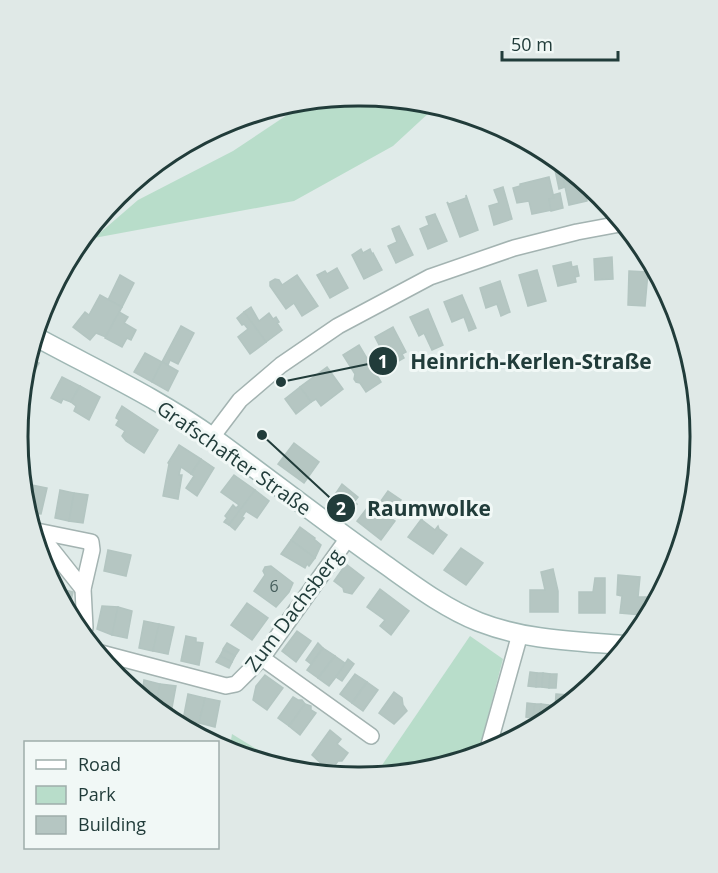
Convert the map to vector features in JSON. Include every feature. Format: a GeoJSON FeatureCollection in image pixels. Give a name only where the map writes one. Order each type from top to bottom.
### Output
{"type":"FeatureCollection","features":[{"type":"Feature","properties":{"kind":"main road","name":"Grafschafter Straße"},"geometry":{"type":"LineString","coordinates":[[43,341],[144,395],[212,437],[437,602],[479,622],[520,634],[615,644]]}},
{"type":"Feature","properties":{"kind":"street"},"geometry":{"type":"LineString","coordinates":[[212,437],[240,400],[281,366],[338,326],[430,277],[514,248],[577,232],[613,226]]}},
{"type":"Feature","properties":{"kind":"street"},"geometry":{"type":"LineString","coordinates":[[43,532],[91,542],[92,550],[83,589],[85,621]]}},
{"type":"Feature","properties":{"kind":"street"},"geometry":{"type":"LineString","coordinates":[[56,555],[63,545],[75,538]]}},
{"type":"Feature","properties":{"kind":"street","name":"Zum Dachsberg"},"geometry":{"type":"LineString","coordinates":[[113,656],[226,686],[236,684],[262,658],[348,538]]}},
{"type":"Feature","properties":{"kind":"street"},"geometry":{"type":"LineString","coordinates":[[46,542],[83,589]]}},
{"type":"Feature","properties":{"kind":"street"},"geometry":{"type":"LineString","coordinates":[[490,740],[520,634]]}},
{"type":"Feature","properties":{"kind":"street"},"geometry":{"type":"LineString","coordinates":[[262,658],[371,736]]}},
{"type":"Feature","properties":{"kind":"green space"},"geometry":{"type":"Polygon","coordinates":[[[359,106],[428,113],[393,146],[294,201],[95,238],[138,200],[233,151],[290,113],[295,112],[359,106]]]}},
{"type":"Feature","properties":{"kind":"green space"},"geometry":{"type":"Polygon","coordinates":[[[470,636],[503,659],[481,743],[423,761],[381,766],[470,636]]]}},
{"type":"Feature","properties":{"kind":"green space"},"geometry":{"type":"Polygon","coordinates":[[[232,734],[260,752],[233,742],[231,741],[232,734]]]}},
{"type":"Feature","properties":{"kind":"building"},"geometry":{"type":"Polygon","coordinates":[[[555,171],[563,177],[565,187],[559,189],[555,171]]]}},
{"type":"Feature","properties":{"kind":"building"},"geometry":{"type":"Polygon","coordinates":[[[563,176],[586,196],[587,201],[569,205],[563,176]]]}},
{"type":"Feature","properties":{"kind":"building"},"geometry":{"type":"Polygon","coordinates":[[[549,177],[554,198],[549,199],[552,210],[532,214],[529,201],[517,203],[513,188],[549,177]]]}},
{"type":"Feature","properties":{"kind":"building"},"geometry":{"type":"Polygon","coordinates":[[[503,187],[512,219],[494,225],[489,206],[499,203],[494,190],[503,187]]]}},
{"type":"Feature","properties":{"kind":"building"},"geometry":{"type":"Polygon","coordinates":[[[560,193],[563,208],[551,211],[549,199],[560,193]]]}},
{"type":"Feature","properties":{"kind":"building"},"geometry":{"type":"Polygon","coordinates":[[[466,195],[478,230],[460,237],[447,202],[449,204],[466,198],[466,195]]]}},
{"type":"Feature","properties":{"kind":"building"},"geometry":{"type":"Polygon","coordinates":[[[435,214],[447,241],[428,249],[420,229],[429,225],[426,217],[435,214]]]}},
{"type":"Feature","properties":{"kind":"building"},"geometry":{"type":"Polygon","coordinates":[[[399,226],[413,255],[396,263],[388,246],[397,242],[392,229],[399,226]]]}},
{"type":"Feature","properties":{"kind":"building"},"geometry":{"type":"Polygon","coordinates":[[[361,249],[363,253],[370,249],[382,270],[364,279],[352,255],[361,249]]]}},
{"type":"Feature","properties":{"kind":"building"},"geometry":{"type":"Polygon","coordinates":[[[612,257],[613,279],[595,280],[594,259],[612,257]]]}},
{"type":"Feature","properties":{"kind":"building"},"geometry":{"type":"Polygon","coordinates":[[[571,262],[572,267],[577,266],[579,276],[575,277],[576,282],[558,286],[553,266],[571,262]]]}},
{"type":"Feature","properties":{"kind":"building"},"geometry":{"type":"Polygon","coordinates":[[[337,268],[348,288],[330,298],[317,275],[325,271],[327,274],[337,268]]]}},
{"type":"Feature","properties":{"kind":"building"},"geometry":{"type":"Polygon","coordinates":[[[537,270],[546,301],[528,306],[519,275],[537,270]]]}},
{"type":"Feature","properties":{"kind":"building"},"geometry":{"type":"Polygon","coordinates":[[[629,271],[645,272],[648,276],[645,306],[628,305],[629,271]]]}},
{"type":"Feature","properties":{"kind":"building"},"geometry":{"type":"Polygon","coordinates":[[[120,275],[134,283],[122,307],[108,300],[120,275]]]}},
{"type":"Feature","properties":{"kind":"building"},"geometry":{"type":"Polygon","coordinates":[[[297,275],[318,306],[302,316],[294,303],[286,309],[270,286],[270,282],[275,279],[279,280],[282,285],[297,275]]]}},
{"type":"Feature","properties":{"kind":"building"},"geometry":{"type":"Polygon","coordinates":[[[500,281],[510,312],[501,316],[497,304],[486,308],[480,288],[500,281]]]}},
{"type":"Feature","properties":{"kind":"building"},"geometry":{"type":"Polygon","coordinates":[[[100,295],[122,307],[106,337],[96,333],[90,340],[73,327],[85,312],[89,315],[100,295]]]}},
{"type":"Feature","properties":{"kind":"building"},"geometry":{"type":"Polygon","coordinates":[[[462,295],[476,328],[469,331],[464,317],[452,322],[444,302],[462,295]]]}},
{"type":"Feature","properties":{"kind":"building"},"geometry":{"type":"Polygon","coordinates":[[[251,307],[259,321],[269,313],[273,319],[276,317],[282,330],[266,342],[244,312],[251,307]]]}},
{"type":"Feature","properties":{"kind":"building"},"geometry":{"type":"Polygon","coordinates":[[[428,309],[443,345],[432,350],[424,333],[419,336],[410,317],[428,309]]]}},
{"type":"Feature","properties":{"kind":"building"},"geometry":{"type":"Polygon","coordinates":[[[119,312],[128,317],[124,323],[136,330],[131,340],[127,338],[122,347],[105,338],[119,312]]]}},
{"type":"Feature","properties":{"kind":"building"},"geometry":{"type":"Polygon","coordinates":[[[244,312],[266,342],[250,354],[238,337],[248,329],[237,318],[244,312]]]}},
{"type":"Feature","properties":{"kind":"building"},"geometry":{"type":"Polygon","coordinates":[[[181,326],[194,333],[178,364],[170,360],[168,365],[162,362],[181,326]]]}},
{"type":"Feature","properties":{"kind":"building"},"geometry":{"type":"Polygon","coordinates":[[[393,327],[406,352],[402,354],[404,358],[390,366],[375,337],[393,327]]]}},
{"type":"Feature","properties":{"kind":"building"},"geometry":{"type":"Polygon","coordinates":[[[359,345],[381,382],[366,392],[354,379],[355,374],[343,355],[359,345]]]}},
{"type":"Feature","properties":{"kind":"building"},"geometry":{"type":"Polygon","coordinates":[[[145,353],[162,362],[152,382],[134,372],[145,353]]]}},
{"type":"Feature","properties":{"kind":"building"},"geometry":{"type":"Polygon","coordinates":[[[162,362],[178,371],[168,391],[152,382],[162,362]]]}},
{"type":"Feature","properties":{"kind":"building"},"geometry":{"type":"Polygon","coordinates":[[[327,367],[343,389],[321,406],[316,399],[311,402],[300,387],[327,367]]]}},
{"type":"Feature","properties":{"kind":"building"},"geometry":{"type":"Polygon","coordinates":[[[62,377],[80,386],[71,402],[63,399],[61,403],[51,398],[62,377]]]}},
{"type":"Feature","properties":{"kind":"building"},"geometry":{"type":"Polygon","coordinates":[[[80,386],[100,397],[89,420],[74,411],[76,406],[71,402],[80,386]]]}},
{"type":"Feature","properties":{"kind":"building"},"geometry":{"type":"Polygon","coordinates":[[[300,387],[311,402],[296,414],[285,399],[300,387]]]}},
{"type":"Feature","properties":{"kind":"building"},"geometry":{"type":"Polygon","coordinates":[[[122,406],[158,430],[144,453],[126,441],[122,436],[125,431],[116,425],[119,420],[116,418],[122,406]]]}},
{"type":"Feature","properties":{"kind":"building"},"geometry":{"type":"Polygon","coordinates":[[[294,443],[319,462],[304,483],[278,464],[294,443]]]}},
{"type":"Feature","properties":{"kind":"building"},"geometry":{"type":"Polygon","coordinates":[[[179,445],[201,459],[191,474],[181,467],[178,499],[163,496],[168,463],[179,445]]]}},
{"type":"Feature","properties":{"kind":"building"},"geometry":{"type":"Polygon","coordinates":[[[201,459],[214,468],[197,496],[186,488],[194,476],[191,474],[201,459]]]}},
{"type":"Feature","properties":{"kind":"building"},"geometry":{"type":"Polygon","coordinates":[[[234,475],[255,490],[229,525],[224,522],[227,518],[225,516],[233,505],[236,508],[239,505],[221,492],[234,475]]]}},
{"type":"Feature","properties":{"kind":"building"},"geometry":{"type":"Polygon","coordinates":[[[342,484],[358,497],[354,502],[357,504],[354,507],[351,505],[346,514],[330,502],[342,484]]]}},
{"type":"Feature","properties":{"kind":"building"},"geometry":{"type":"Polygon","coordinates":[[[32,485],[47,488],[41,514],[38,514],[32,485]]]}},
{"type":"Feature","properties":{"kind":"building"},"geometry":{"type":"Polygon","coordinates":[[[60,490],[74,493],[69,521],[55,518],[60,490]]]}},
{"type":"Feature","properties":{"kind":"building"},"geometry":{"type":"Polygon","coordinates":[[[255,490],[269,501],[257,518],[246,511],[235,530],[229,525],[255,490]]]}},
{"type":"Feature","properties":{"kind":"building"},"geometry":{"type":"Polygon","coordinates":[[[388,491],[401,500],[389,517],[395,521],[381,540],[357,521],[371,503],[376,508],[388,491]]]}},
{"type":"Feature","properties":{"kind":"building"},"geometry":{"type":"Polygon","coordinates":[[[74,493],[88,495],[83,523],[69,521],[74,493]]]}},
{"type":"Feature","properties":{"kind":"building"},"geometry":{"type":"Polygon","coordinates":[[[423,517],[422,520],[435,530],[438,526],[447,535],[433,554],[408,537],[423,517]]]}},
{"type":"Feature","properties":{"kind":"building"},"geometry":{"type":"Polygon","coordinates":[[[300,527],[321,545],[315,558],[291,540],[300,527]]]}},
{"type":"Feature","properties":{"kind":"building"},"geometry":{"type":"Polygon","coordinates":[[[291,540],[315,558],[309,566],[307,564],[305,568],[281,554],[291,540]]]}},
{"type":"Feature","properties":{"kind":"building"},"geometry":{"type":"Polygon","coordinates":[[[461,548],[483,563],[466,585],[444,570],[461,548]]]}},
{"type":"Feature","properties":{"kind":"building"},"geometry":{"type":"Polygon","coordinates":[[[108,550],[131,555],[126,576],[104,571],[108,550]]]}},
{"type":"Feature","properties":{"kind":"building"},"geometry":{"type":"Polygon","coordinates":[[[346,564],[364,578],[352,594],[344,592],[343,588],[334,581],[346,564]]]}},
{"type":"Feature","properties":{"kind":"building"},"geometry":{"type":"Polygon","coordinates":[[[271,566],[293,583],[289,592],[276,607],[254,591],[265,575],[263,571],[265,567],[271,566]]]}},
{"type":"Feature","properties":{"kind":"building"},"geometry":{"type":"Polygon","coordinates":[[[553,569],[558,591],[558,612],[530,612],[530,590],[545,590],[541,572],[553,569]]]}},
{"type":"Feature","properties":{"kind":"building"},"geometry":{"type":"Polygon","coordinates":[[[618,575],[640,577],[638,597],[648,597],[637,615],[620,613],[622,596],[617,595],[618,575]]]}},
{"type":"Feature","properties":{"kind":"building"},"geometry":{"type":"Polygon","coordinates":[[[595,578],[605,578],[605,613],[579,613],[579,592],[593,592],[595,578]]]}},
{"type":"Feature","properties":{"kind":"building"},"geometry":{"type":"Polygon","coordinates":[[[380,589],[409,611],[391,635],[380,626],[385,620],[367,607],[380,589]]]}},
{"type":"Feature","properties":{"kind":"building"},"geometry":{"type":"Polygon","coordinates":[[[67,590],[73,592],[71,599],[67,590]]]}},
{"type":"Feature","properties":{"kind":"building"},"geometry":{"type":"Polygon","coordinates":[[[247,603],[268,618],[252,640],[231,625],[247,603]]]}},
{"type":"Feature","properties":{"kind":"building"},"geometry":{"type":"Polygon","coordinates":[[[102,606],[118,607],[112,635],[97,629],[102,606]]]}},
{"type":"Feature","properties":{"kind":"building"},"geometry":{"type":"Polygon","coordinates":[[[118,607],[132,611],[127,638],[112,635],[118,607]]]}},
{"type":"Feature","properties":{"kind":"building"},"geometry":{"type":"Polygon","coordinates":[[[144,621],[159,624],[153,651],[139,648],[144,621]]]}},
{"type":"Feature","properties":{"kind":"building"},"geometry":{"type":"Polygon","coordinates":[[[159,624],[174,627],[168,654],[153,651],[159,624]]]}},
{"type":"Feature","properties":{"kind":"building"},"geometry":{"type":"Polygon","coordinates":[[[297,631],[311,641],[296,662],[282,651],[297,631]]]}},
{"type":"Feature","properties":{"kind":"building"},"geometry":{"type":"Polygon","coordinates":[[[186,636],[196,638],[196,642],[203,643],[199,665],[181,661],[186,636]]]}},
{"type":"Feature","properties":{"kind":"building"},"geometry":{"type":"Polygon","coordinates":[[[227,643],[239,650],[235,656],[223,649],[227,643]]]}},
{"type":"Feature","properties":{"kind":"building"},"geometry":{"type":"Polygon","coordinates":[[[318,643],[323,648],[311,664],[306,660],[318,643]]]}},
{"type":"Feature","properties":{"kind":"building"},"geometry":{"type":"Polygon","coordinates":[[[323,648],[335,656],[318,678],[307,670],[323,648]]]}},
{"type":"Feature","properties":{"kind":"building"},"geometry":{"type":"Polygon","coordinates":[[[223,650],[235,656],[232,662],[220,656],[223,650]]]}},
{"type":"Feature","properties":{"kind":"building"},"geometry":{"type":"Polygon","coordinates":[[[220,656],[232,662],[229,668],[216,662],[220,656]]]}},
{"type":"Feature","properties":{"kind":"building"},"geometry":{"type":"Polygon","coordinates":[[[335,656],[346,664],[329,686],[318,678],[335,656]]]}},
{"type":"Feature","properties":{"kind":"building"},"geometry":{"type":"Polygon","coordinates":[[[348,659],[354,664],[342,681],[336,677],[348,659]]]}},
{"type":"Feature","properties":{"kind":"building"},"geometry":{"type":"Polygon","coordinates":[[[530,672],[537,673],[536,687],[528,686],[530,672]]]}},
{"type":"Feature","properties":{"kind":"building"},"geometry":{"type":"Polygon","coordinates":[[[537,673],[543,673],[542,687],[536,687],[537,673]]]}},
{"type":"Feature","properties":{"kind":"building"},"geometry":{"type":"Polygon","coordinates":[[[543,673],[550,674],[549,688],[542,687],[543,673]]]}},
{"type":"Feature","properties":{"kind":"building"},"geometry":{"type":"Polygon","coordinates":[[[355,674],[367,682],[352,703],[340,694],[355,674]]]}},
{"type":"Feature","properties":{"kind":"building"},"geometry":{"type":"Polygon","coordinates":[[[550,674],[557,674],[556,688],[549,688],[550,674]]]}},
{"type":"Feature","properties":{"kind":"building"},"geometry":{"type":"Polygon","coordinates":[[[265,675],[283,688],[267,710],[253,700],[256,686],[265,675]]]}},
{"type":"Feature","properties":{"kind":"building"},"geometry":{"type":"Polygon","coordinates":[[[144,680],[160,684],[157,698],[143,687],[144,680]]]}},
{"type":"Feature","properties":{"kind":"building"},"geometry":{"type":"Polygon","coordinates":[[[367,682],[378,690],[363,711],[352,703],[367,682]]]}},
{"type":"Feature","properties":{"kind":"building"},"geometry":{"type":"Polygon","coordinates":[[[160,684],[176,686],[172,709],[157,698],[160,684]]]}},
{"type":"Feature","properties":{"kind":"building"},"geometry":{"type":"Polygon","coordinates":[[[394,692],[402,698],[407,711],[394,724],[379,713],[394,692]]]}},
{"type":"Feature","properties":{"kind":"building"},"geometry":{"type":"Polygon","coordinates":[[[188,694],[205,698],[199,723],[184,716],[188,694]]]}},
{"type":"Feature","properties":{"kind":"building"},"geometry":{"type":"Polygon","coordinates":[[[556,694],[565,695],[560,699],[555,702],[556,694]]]}},
{"type":"Feature","properties":{"kind":"building"},"geometry":{"type":"Polygon","coordinates":[[[293,697],[302,700],[305,704],[289,726],[278,718],[293,697]]]}},
{"type":"Feature","properties":{"kind":"building"},"geometry":{"type":"Polygon","coordinates":[[[205,698],[220,701],[215,727],[199,723],[205,698]]]}},
{"type":"Feature","properties":{"kind":"building"},"geometry":{"type":"Polygon","coordinates":[[[527,703],[535,704],[533,717],[526,717],[527,703]]]}},
{"type":"Feature","properties":{"kind":"building"},"geometry":{"type":"Polygon","coordinates":[[[305,704],[311,706],[311,710],[316,713],[300,735],[289,726],[305,704]]]}},
{"type":"Feature","properties":{"kind":"building"},"geometry":{"type":"Polygon","coordinates":[[[535,704],[541,704],[540,713],[533,717],[535,704]]]}},
{"type":"Feature","properties":{"kind":"building"},"geometry":{"type":"Polygon","coordinates":[[[541,704],[548,705],[548,708],[540,713],[541,704]]]}},
{"type":"Feature","properties":{"kind":"building"},"geometry":{"type":"Polygon","coordinates":[[[330,730],[341,739],[337,744],[348,753],[335,766],[322,765],[312,755],[330,730]]]}},
{"type":"Feature","properties":{"kind":"place","name":"Heinrich-Kerlen-Straße"},"geometry":{"type":"Point","coordinates":[281,382]}},
{"type":"Feature","properties":{"kind":"place","name":"Raumwolke"},"geometry":{"type":"Point","coordinates":[262,435]}}]}
